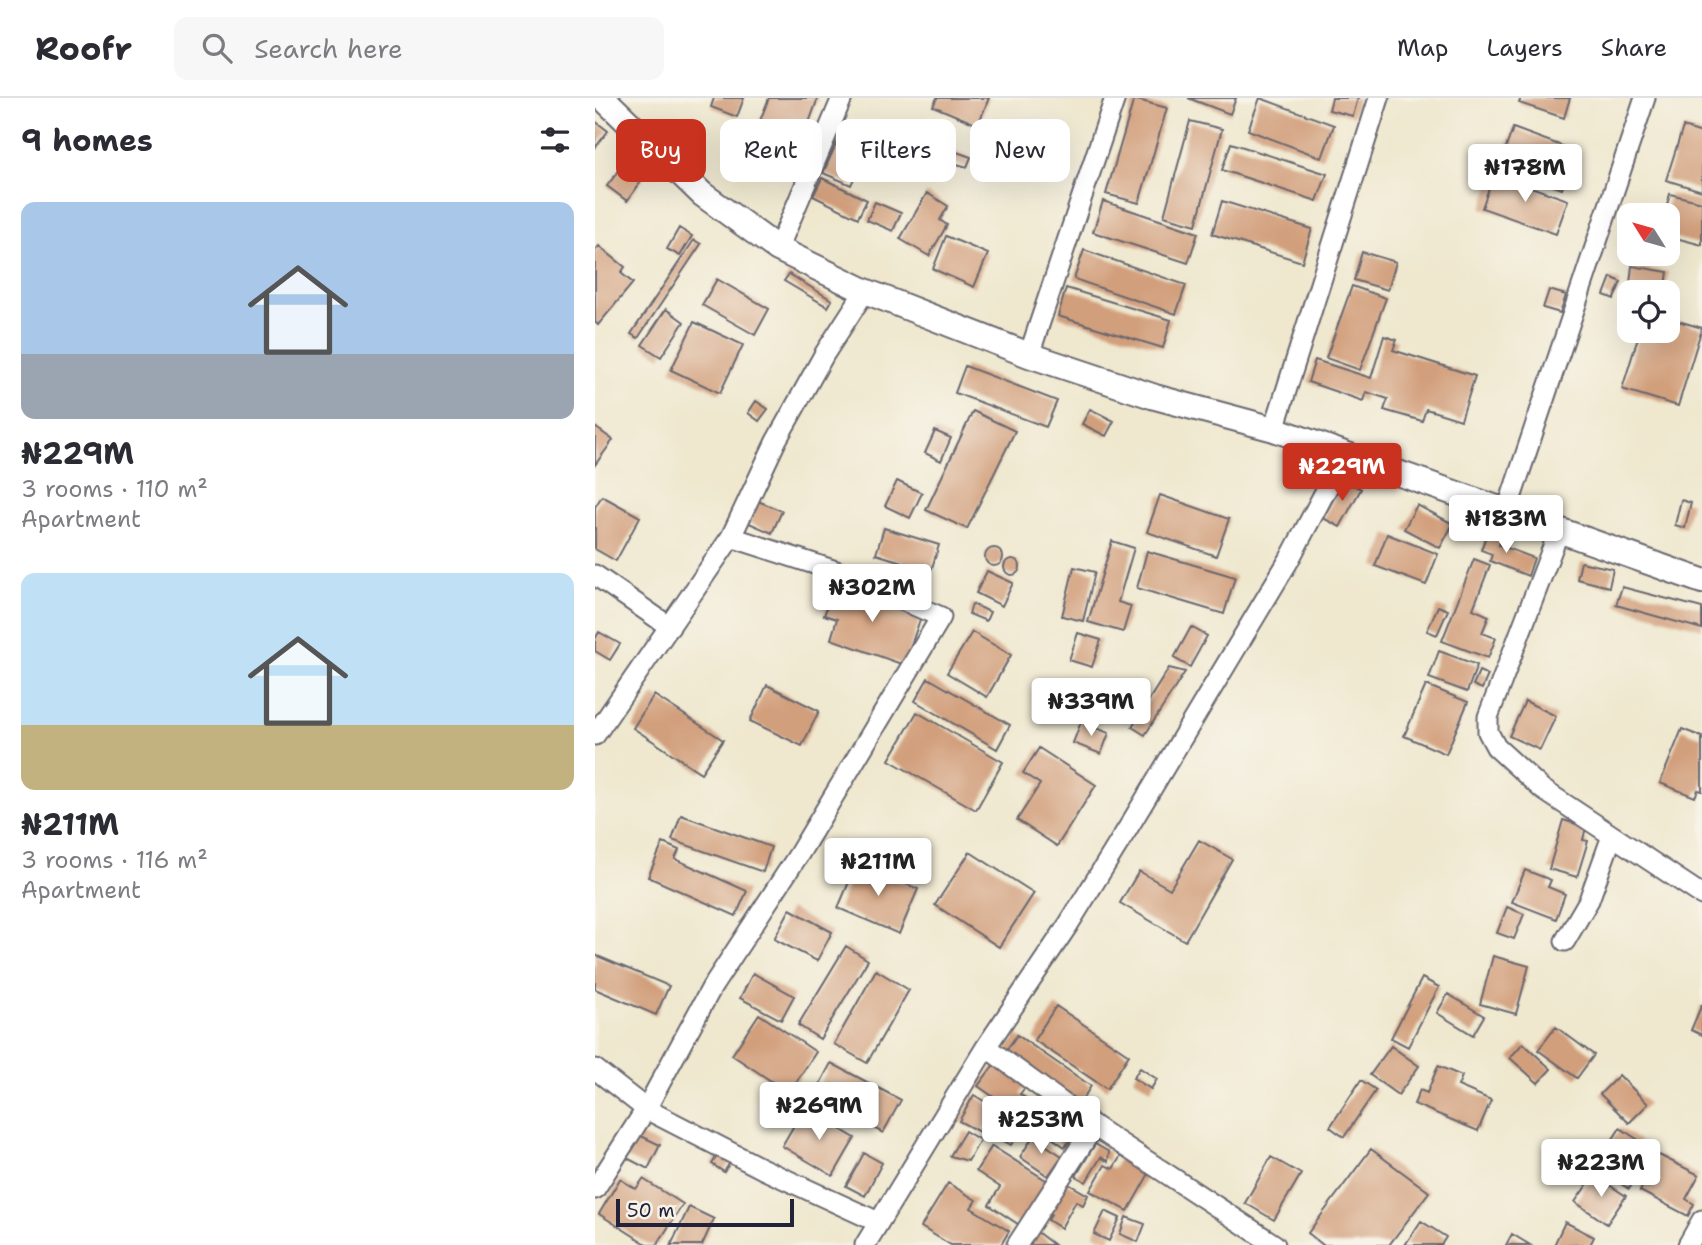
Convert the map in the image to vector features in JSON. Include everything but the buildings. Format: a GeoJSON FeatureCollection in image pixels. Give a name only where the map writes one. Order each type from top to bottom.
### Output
{"type":"FeatureCollection","features":[{"type":"Feature","properties":{"kind":"street"},"geometry":{"type":"LineString","coordinates":[[603,98],[702,194],[778,249],[866,291],[1029,355],[1155,397],[1274,429],[1702,581]]}},
{"type":"Feature","properties":{"kind":"street"},"geometry":{"type":"LineString","coordinates":[[778,249],[842,98]]}},
{"type":"Feature","properties":{"kind":"street"},"geometry":{"type":"LineString","coordinates":[[1029,355],[1115,98]]}},
{"type":"Feature","properties":{"kind":"street"},"geometry":{"type":"LineString","coordinates":[[1274,429],[1379,98]]}},
{"type":"Feature","properties":{"kind":"street"},"geometry":{"type":"LineString","coordinates":[[1506,513],[1645,98]]}},
{"type":"Feature","properties":{"kind":"street"},"geometry":{"type":"LineString","coordinates":[[595,735],[731,537],[775,441],[825,353],[866,291]]}},
{"type":"Feature","properties":{"kind":"street"},"geometry":{"type":"LineString","coordinates":[[865,1245],[986,1047],[1069,925],[1289,560],[1345,454]]}},
{"type":"Feature","properties":{"kind":"street"},"geometry":{"type":"LineString","coordinates":[[1559,531],[1487,717],[1488,732],[1496,747],[1532,781],[1702,895]]}},
{"type":"Feature","properties":{"kind":"street"},"geometry":{"type":"LineString","coordinates":[[595,1189],[646,1109],[712,987],[800,854],[941,617],[836,571],[731,537]]}},
{"type":"Feature","properties":{"kind":"street"},"geometry":{"type":"LineString","coordinates":[[595,575],[670,627]]}},
{"type":"Feature","properties":{"kind":"street"},"geometry":{"type":"LineString","coordinates":[[1565,941],[1589,900],[1612,836]]}},
{"type":"Feature","properties":{"kind":"street"},"geometry":{"type":"LineString","coordinates":[[986,1047],[1094,1126],[1265,1242]]}},
{"type":"Feature","properties":{"kind":"street"},"geometry":{"type":"LineString","coordinates":[[595,1069],[646,1109],[763,1169],[878,1222]]}},
{"type":"Feature","properties":{"kind":"street"},"geometry":{"type":"LineString","coordinates":[[1017,1245],[1094,1126]]}},
{"type":"Feature","properties":{"kind":"street"},"geometry":{"type":"LineString","coordinates":[[1688,1245],[1702,1220]]}}]}
